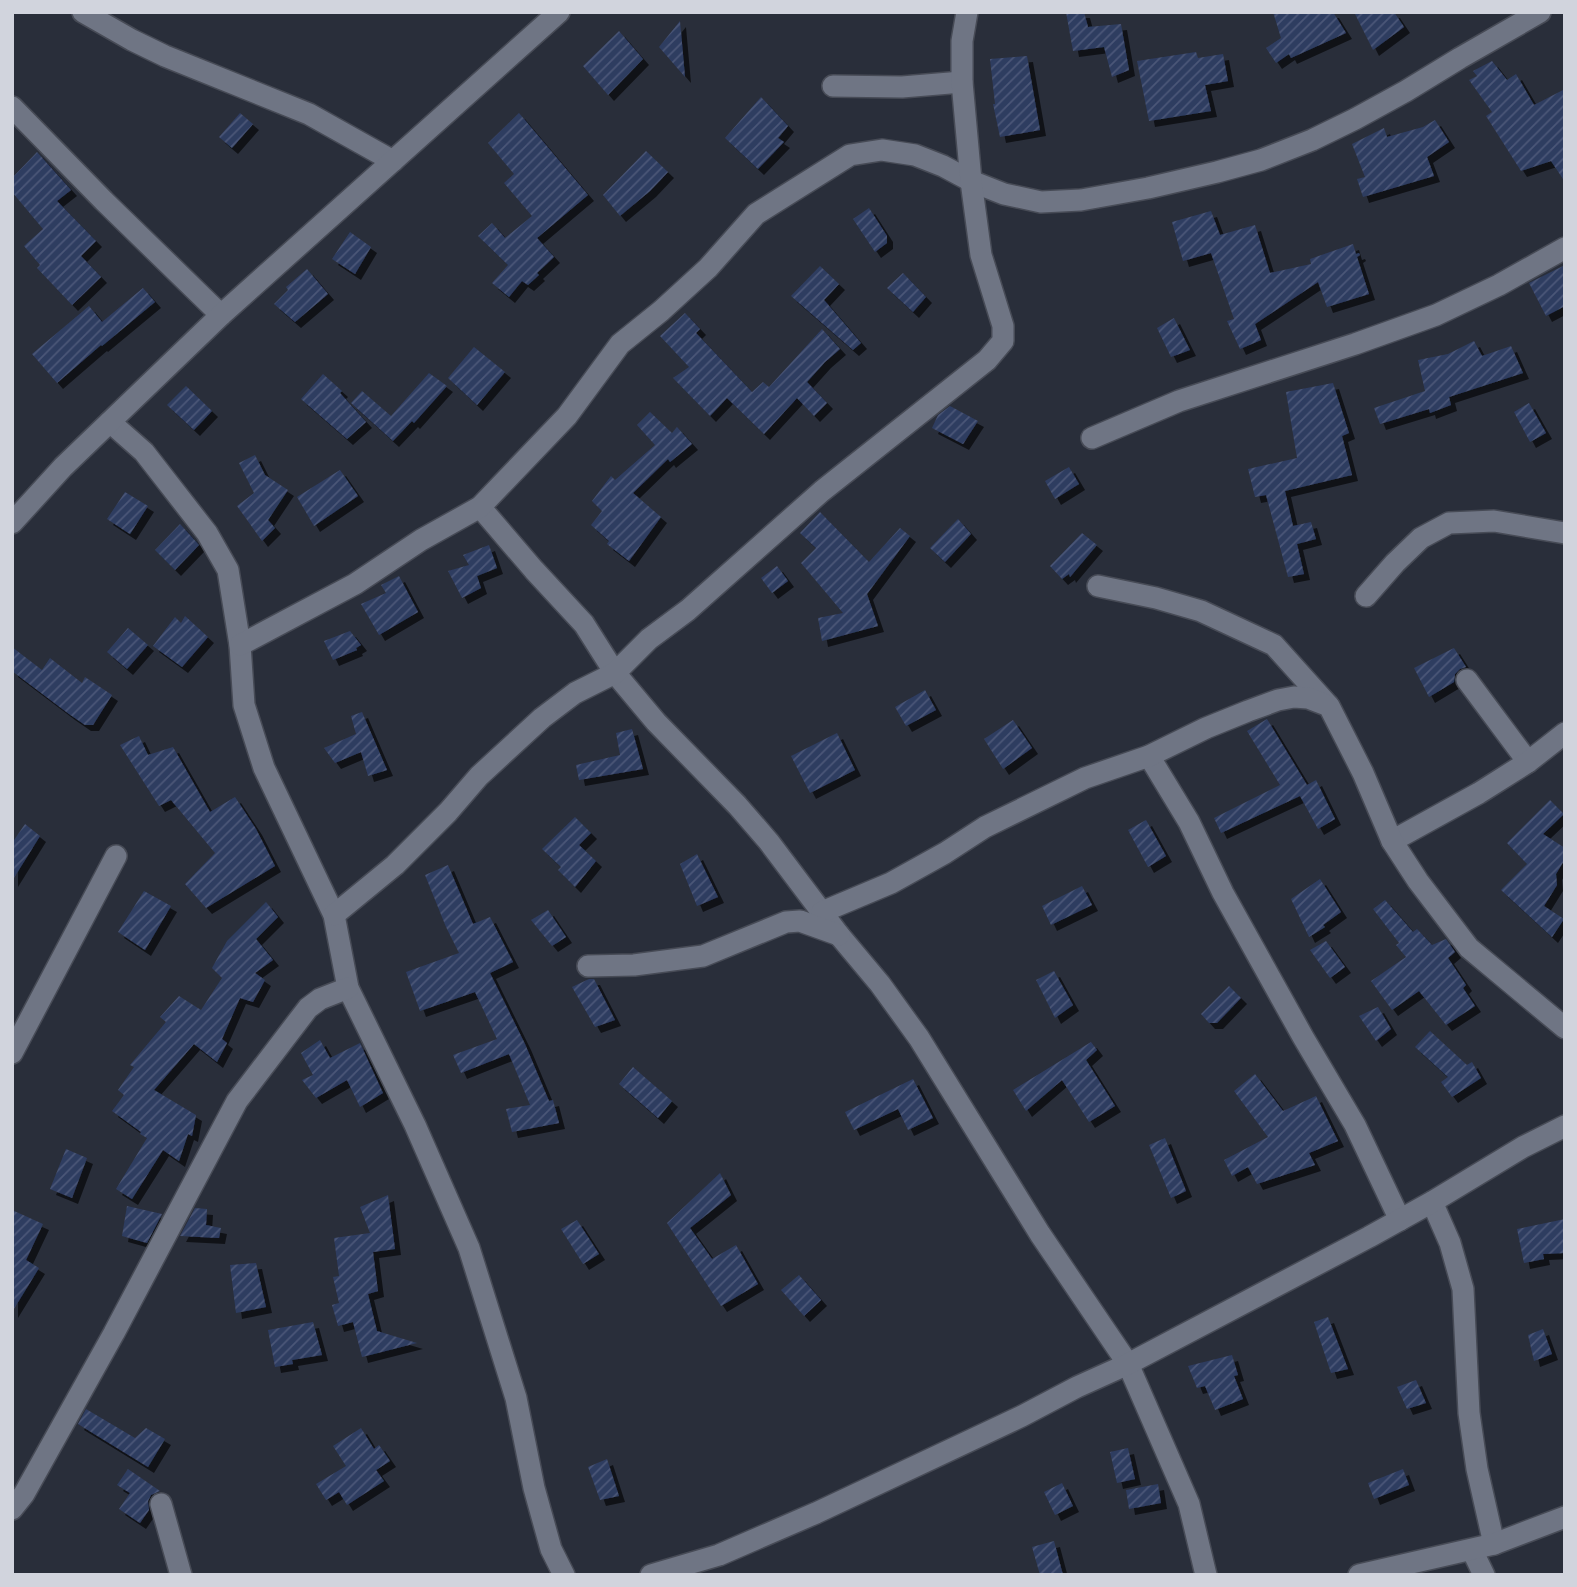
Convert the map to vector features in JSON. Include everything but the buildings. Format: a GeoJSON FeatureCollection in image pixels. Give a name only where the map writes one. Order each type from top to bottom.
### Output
{"type":"FeatureCollection","features":[{"type":"Feature","properties":{"kind":"street"},"geometry":{"type":"LineString","coordinates":[[83,12],[165,56],[309,114],[393,161]]}},
{"type":"Feature","properties":{"kind":"street"},"geometry":{"type":"LineString","coordinates":[[12,523],[63,467],[220,315],[559,12]]}},
{"type":"Feature","properties":{"kind":"street"},"geometry":{"type":"LineString","coordinates":[[334,915],[395,865],[479,776],[541,718],[575,693],[615,673],[649,639],[688,610],[822,491],[987,360],[1003,341],[1003,326],[981,255],[971,181],[962,82],[962,41],[967,12]]}},
{"type":"Feature","properties":{"kind":"street"},"geometry":{"type":"LineString","coordinates":[[240,645],[355,584],[421,540],[480,507],[567,416],[620,344],[708,268],[756,214],[850,155],[882,150],[915,155],[1004,194],[1041,202],[1082,200],[1217,172],[1261,160],[1312,140],[1355,119],[1540,12]]}},
{"type":"Feature","properties":{"kind":"street"},"geometry":{"type":"LineString","coordinates":[[833,86],[902,88],[962,82]]}},
{"type":"Feature","properties":{"kind":"street"},"geometry":{"type":"LineString","coordinates":[[12,107],[220,315]]}},
{"type":"Feature","properties":{"kind":"street"},"geometry":{"type":"LineString","coordinates":[[1092,438],[1179,401],[1436,315],[1499,285],[1565,248]]}},
{"type":"Feature","properties":{"kind":"street"},"geometry":{"type":"LineString","coordinates":[[110,422],[144,452],[207,533],[228,570],[240,645],[244,705],[264,768],[334,915],[348,988],[415,1125],[469,1248],[516,1398],[534,1488],[551,1549],[564,1575]]}},
{"type":"Feature","properties":{"kind":"street"},"geometry":{"type":"LineString","coordinates":[[480,507],[584,624],[615,673],[656,722],[769,842],[919,1038],[1041,1234],[1128,1364],[1189,1504],[1206,1575]]}},
{"type":"Feature","properties":{"kind":"street"},"geometry":{"type":"LineString","coordinates":[[1366,596],[1421,537],[1449,523],[1494,521],[1565,533]]}},
{"type":"Feature","properties":{"kind":"street"},"geometry":{"type":"LineString","coordinates":[[1098,586],[1201,611],[1275,645],[1329,706],[1363,773],[1392,841],[1468,948],[1565,1028]]}},
{"type":"Feature","properties":{"kind":"street"},"geometry":{"type":"LineString","coordinates":[[1467,680],[1528,762]]}},
{"type":"Feature","properties":{"kind":"street"},"geometry":{"type":"LineString","coordinates":[[822,912],[891,883],[985,827],[1085,778],[1149,756],[1206,728],[1278,700],[1294,697],[1308,698],[1329,706]]}},
{"type":"Feature","properties":{"kind":"street"},"geometry":{"type":"LineString","coordinates":[[1392,841],[1479,793],[1528,762],[1565,733]]}},
{"type":"Feature","properties":{"kind":"street"},"geometry":{"type":"LineString","coordinates":[[1149,756],[1189,822],[1223,893],[1355,1125],[1400,1220]]}},
{"type":"Feature","properties":{"kind":"street"},"geometry":{"type":"LineString","coordinates":[[12,1053],[116,856]]}},
{"type":"Feature","properties":{"kind":"street"},"geometry":{"type":"LineString","coordinates":[[588,967],[634,965],[703,956],[786,922],[800,921],[839,935]]}},
{"type":"Feature","properties":{"kind":"street"},"geometry":{"type":"LineString","coordinates":[[12,1509],[24,1494],[114,1333],[237,1101],[308,1008],[320,999],[348,988]]}},
{"type":"Feature","properties":{"kind":"street"},"geometry":{"type":"LineString","coordinates":[[651,1575],[719,1555],[817,1513],[1128,1364],[1400,1220],[1523,1147],[1565,1126]]}},
{"type":"Feature","properties":{"kind":"street"},"geometry":{"type":"LineString","coordinates":[[1432,1202],[1450,1243],[1463,1289],[1469,1413],[1477,1469],[1494,1544]]}},
{"type":"Feature","properties":{"kind":"street"},"geometry":{"type":"LineString","coordinates":[[162,1504],[181,1575]]}},
{"type":"Feature","properties":{"kind":"street"},"geometry":{"type":"LineString","coordinates":[[1359,1575],[1494,1544],[1565,1517]]}},
{"type":"Feature","properties":{"kind":"street"},"geometry":{"type":"LineString","coordinates":[[1472,1550],[1484,1575]]}}]}
